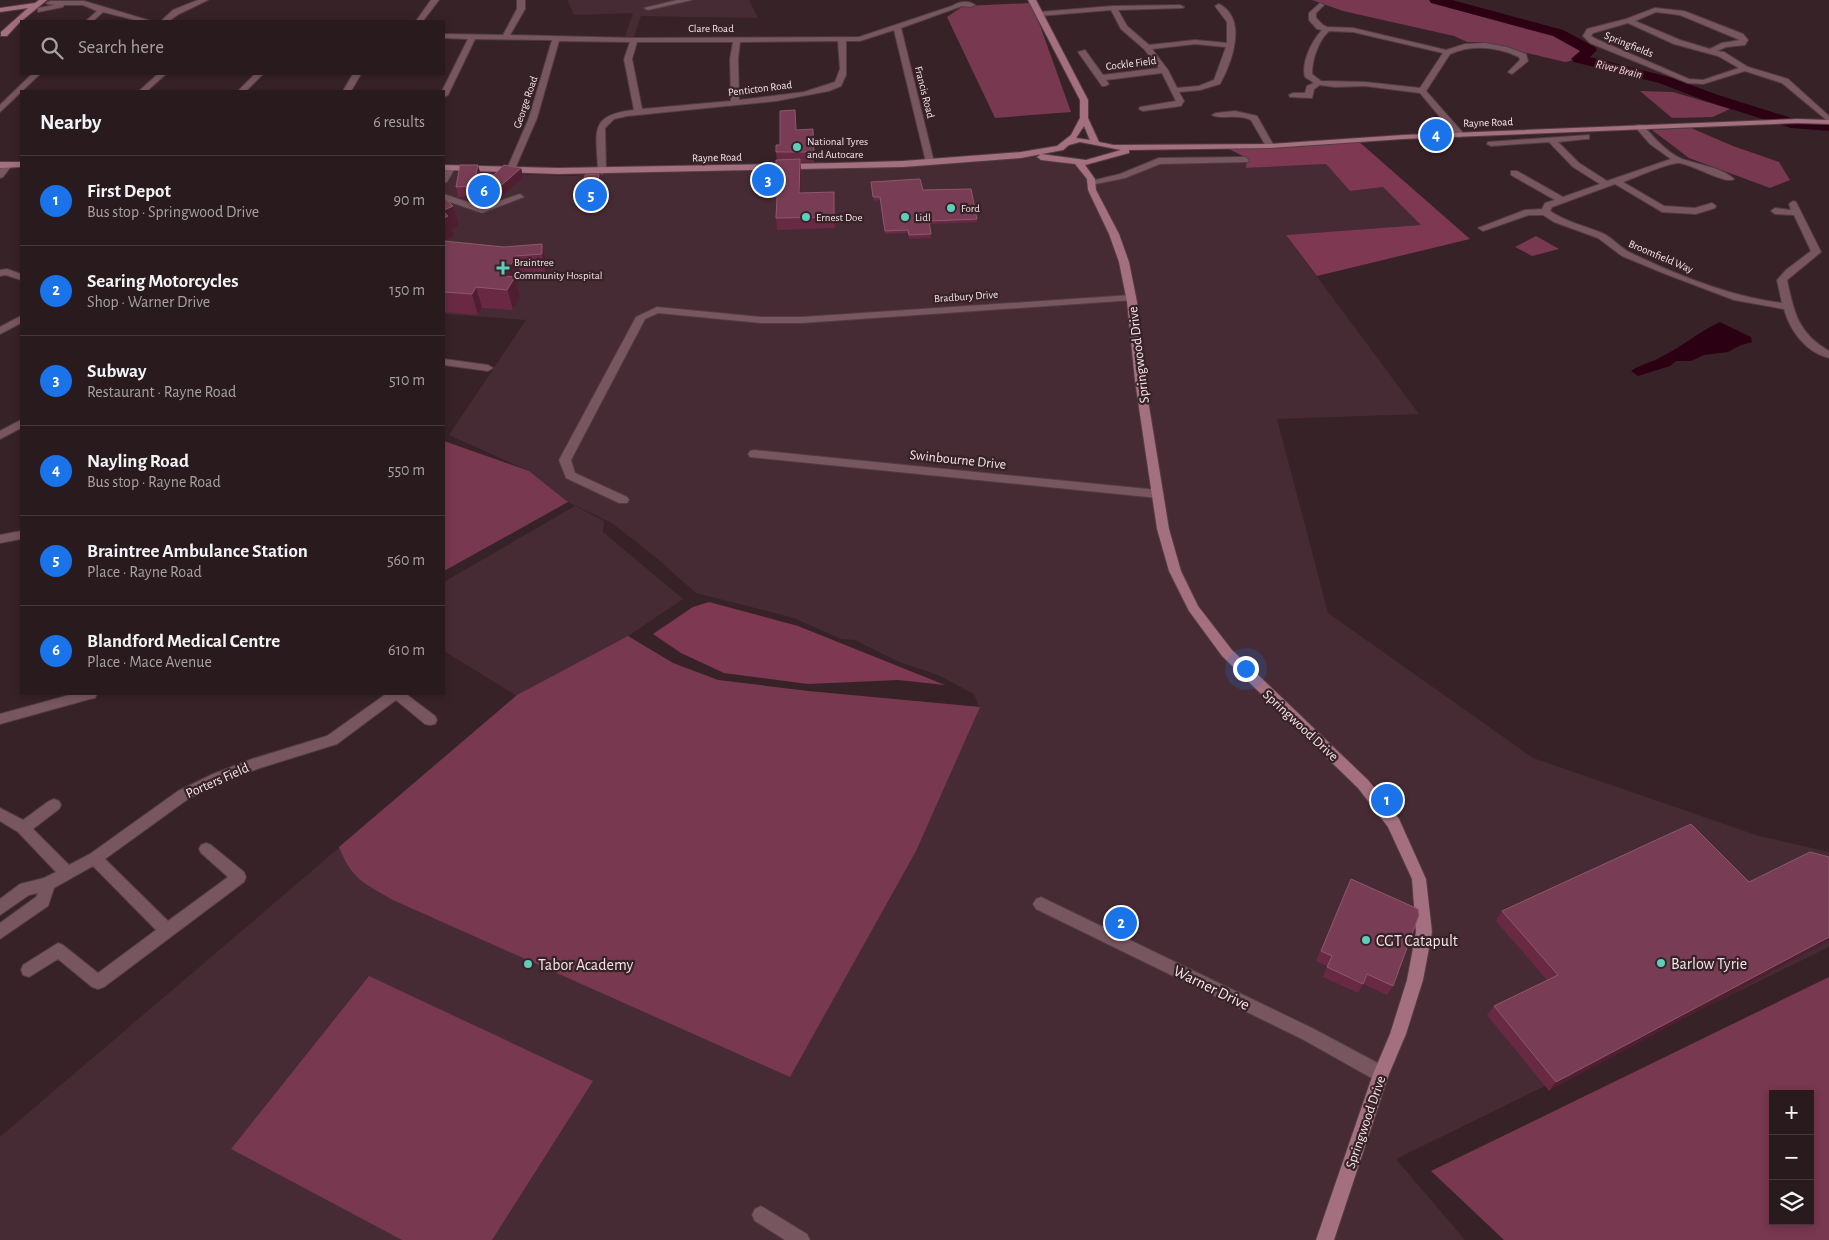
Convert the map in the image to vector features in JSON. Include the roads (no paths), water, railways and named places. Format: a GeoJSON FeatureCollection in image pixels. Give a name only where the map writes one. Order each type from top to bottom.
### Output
{"type":"FeatureCollection","features":[{"type":"Feature","properties":{"kind":"street"},"geometry":{"type":"LineString","coordinates":[[165,20],[176,12],[204,0]]}},
{"type":"Feature","properties":{"kind":"street"},"geometry":{"type":"LineString","coordinates":[[420,20],[435,0]]}},
{"type":"Feature","properties":{"kind":"street"},"geometry":{"type":"LineString","coordinates":[[505,38],[521,9],[521,0]]}},
{"type":"Feature","properties":{"kind":"street"},"geometry":{"type":"LineString","coordinates":[[648,8],[688,0]]}},
{"type":"Feature","properties":{"kind":"street"},"geometry":{"type":"LineString","coordinates":[[1032,0],[1051,40],[1070,70],[1084,100],[1084,118],[1074,136],[1063,146],[1061,154],[1069,160]]}},
{"type":"Feature","properties":{"kind":"street"},"geometry":{"type":"LineString","coordinates":[[2,36],[27,12],[49,1],[78,2],[143,20]]}},
{"type":"Feature","properties":{"kind":"street","name":"Clare Road"},"geometry":{"type":"LineString","coordinates":[[445,36],[634,40],[842,40],[871,36],[897,28],[955,8],[959,2],[971,5]]}},
{"type":"Feature","properties":{"kind":"street"},"geometry":{"type":"LineString","coordinates":[[0,11],[74,4],[93,6]]}},
{"type":"Feature","properties":{"kind":"street"},"geometry":{"type":"LineString","coordinates":[[1039,14],[1151,4],[1180,7]]}},
{"type":"Feature","properties":{"kind":"street"},"geometry":{"type":"LineString","coordinates":[[1320,5],[1313,13],[1312,18],[1320,27],[1353,30],[1447,52]]}},
{"type":"Feature","properties":{"kind":"street"},"geometry":{"type":"LineString","coordinates":[[1175,90],[1200,88],[1217,82],[1223,71],[1233,32],[1230,21],[1219,6]]}},
{"type":"Feature","properties":{"kind":"street"},"geometry":{"type":"LineString","coordinates":[[26,20],[38,7]]}},
{"type":"Feature","properties":{"kind":"street"},"geometry":{"type":"LineString","coordinates":[[1113,8],[1124,27],[1147,47],[1164,70],[1180,101],[1178,104],[1143,109]]}},
{"type":"Feature","properties":{"kind":"street"},"geometry":{"type":"LineString","coordinates":[[90,20],[102,10]]}},
{"type":"Feature","properties":{"kind":"street","name":"Springfields"},"geometry":{"type":"LineString","coordinates":[[1710,51],[1725,45],[1742,43],[1744,40],[1740,36],[1681,13],[1655,10],[1629,21],[1590,31],[1587,36],[1593,41],[1688,81],[1703,82],[1745,69]]}},
{"type":"Feature","properties":{"kind":"street"},"geometry":{"type":"LineString","coordinates":[[0,11],[27,12]]}},
{"type":"Feature","properties":{"kind":"street"},"geometry":{"type":"LineString","coordinates":[[1629,21],[1677,42],[1721,54],[1745,69],[1785,81],[1829,121]]}},
{"type":"Feature","properties":{"kind":"street"},"geometry":{"type":"LineString","coordinates":[[2,36],[20,25]]}},
{"type":"Feature","properties":{"kind":"street","name":"Francis Road"},"geometry":{"type":"LineString","coordinates":[[897,28],[930,162]]}},
{"type":"Feature","properties":{"kind":"street"},"geometry":{"type":"LineString","coordinates":[[1326,29],[1320,34],[1307,69],[1308,75],[1319,83],[1335,85],[1365,84],[1422,91],[1460,135]]}},
{"type":"Feature","properties":{"kind":"street"},"geometry":{"type":"LineString","coordinates":[[445,93],[472,38]]}},
{"type":"Feature","properties":{"kind":"street","name":"George Road"},"geometry":{"type":"LineString","coordinates":[[510,170],[533,118],[556,38]]}},
{"type":"Feature","properties":{"kind":"street"},"geometry":{"type":"LineString","coordinates":[[634,40],[628,59],[638,112]]}},
{"type":"Feature","properties":{"kind":"street"},"geometry":{"type":"LineString","coordinates":[[735,102],[734,59],[737,40]]}},
{"type":"Feature","properties":{"kind":"street","name":"Penticton Road"},"geometry":{"type":"LineString","coordinates":[[602,171],[601,128],[603,122],[612,116],[802,94],[837,85],[842,79],[842,40]]}},
{"type":"Feature","properties":{"kind":"street"},"geometry":{"type":"LineString","coordinates":[[1147,47],[1195,42],[1229,45]]}},
{"type":"Feature","properties":{"kind":"street"},"geometry":{"type":"LineString","coordinates":[[1422,91],[1447,52],[1460,46],[1474,45],[1512,51],[1523,56],[1524,61],[1512,72]]}},
{"type":"Feature","properties":{"kind":"street","name":"Cockle Field"},"geometry":{"type":"LineString","coordinates":[[1082,52],[1107,86]]}},
{"type":"Feature","properties":{"kind":"street","name":"Cockle Field"},"geometry":{"type":"LineString","coordinates":[[1101,78],[1164,70]]}},
{"type":"Feature","properties":{"kind":"street"},"geometry":{"type":"LineString","coordinates":[[1365,84],[1368,73]]}},
{"type":"Feature","properties":{"kind":"street"},"geometry":{"type":"LineString","coordinates":[[0,110],[35,75]]}},
{"type":"Feature","properties":{"kind":"street"},"geometry":{"type":"LineString","coordinates":[[144,90],[161,75]]}},
{"type":"Feature","properties":{"kind":"street"},"geometry":{"type":"LineString","coordinates":[[243,90],[258,75]]}},
{"type":"Feature","properties":{"kind":"street"},"geometry":{"type":"LineString","coordinates":[[348,90],[357,75]]}},
{"type":"Feature","properties":{"kind":"street"},"geometry":{"type":"LineString","coordinates":[[1293,96],[1309,96],[1310,88],[1319,83]]}},
{"type":"Feature","properties":{"kind":"street"},"geometry":{"type":"LineString","coordinates":[[1216,115],[1236,109],[1254,118],[1270,146]]}},
{"type":"Feature","properties":{"kind":"street"},"geometry":{"type":"LineString","coordinates":[[1084,118],[1099,144],[1105,149],[1098,170],[1091,180]]}},
{"type":"Feature","properties":{"kind":"street","name":"Rayne Road"},"geometry":{"type":"LineString","coordinates":[[447,168],[602,171],[837,166],[930,162],[1021,155],[1063,146],[1080,140],[1099,144],[1148,148],[1270,146],[1460,135],[1829,121]]}},
{"type":"Feature","properties":{"kind":"street"},"geometry":{"type":"LineString","coordinates":[[1640,128],[1653,142],[1677,160],[1699,166],[1730,179]]}},
{"type":"Feature","properties":{"kind":"street"},"geometry":{"type":"LineString","coordinates":[[1491,144],[1586,137]]}},
{"type":"Feature","properties":{"kind":"street"},"geometry":{"type":"LineString","coordinates":[[1551,139],[1576,166],[1662,209],[1696,211],[1712,206]]}},
{"type":"Feature","properties":{"kind":"street","name":"Rayne Road"},"geometry":{"type":"LineString","coordinates":[[1021,155],[1078,162],[1148,148]]}},
{"type":"Feature","properties":{"kind":"street"},"geometry":{"type":"LineString","coordinates":[[1091,180],[1122,176],[1160,161],[1244,160]]}},
{"type":"Feature","properties":{"kind":"street"},"geometry":{"type":"LineString","coordinates":[[1484,228],[1528,212],[1545,212],[1548,205],[1677,160]]}},
{"type":"Feature","properties":{"kind":"street","name":"Springwood Drive"},"geometry":{"type":"LineString","coordinates":[[1078,162],[1091,180],[1092,190],[1114,234],[1124,262],[1131,298],[1140,381],[1163,529],[1176,571],[1194,608],[1227,653],[1363,784],[1394,823],[1419,879],[1424,932],[1414,980],[1398,1034],[1381,1074],[1325,1240]]}},
{"type":"Feature","properties":{"kind":"street"},"geometry":{"type":"LineString","coordinates":[[0,174],[4,165],[20,165]]}},
{"type":"Feature","properties":{"kind":"street"},"geometry":{"type":"LineString","coordinates":[[1514,173],[1562,200]]}},
{"type":"Feature","properties":{"kind":"street"},"geometry":{"type":"LineString","coordinates":[[445,197],[482,210],[520,197]]}},
{"type":"Feature","properties":{"kind":"street"},"geometry":{"type":"LineString","coordinates":[[1775,211],[1794,209],[1815,246],[1816,252],[1785,274],[1782,280],[1788,307],[1797,329],[1812,347],[1829,355]]}},
{"type":"Feature","properties":{"kind":"street","name":"Broomfield Way"},"geometry":{"type":"LineString","coordinates":[[1545,212],[1557,220],[1601,236],[1625,254],[1666,271],[1737,298],[1756,303],[1788,307]]}},
{"type":"Feature","properties":{"kind":"street"},"geometry":{"type":"LineString","coordinates":[[0,273],[8,272],[20,277]]}},
{"type":"Feature","properties":{"kind":"street","name":"Bradbury Drive"},"geometry":{"type":"LineString","coordinates":[[623,500],[570,475],[565,460],[641,317],[657,310],[762,320],[802,320],[1131,298]]}},
{"type":"Feature","properties":{"kind":"street"},"geometry":{"type":"LineString","coordinates":[[0,331],[20,320]]}},
{"type":"Feature","properties":{"kind":"street"},"geometry":{"type":"LineString","coordinates":[[445,362],[476,363],[488,368]]}},
{"type":"Feature","properties":{"kind":"street"},"geometry":{"type":"LineString","coordinates":[[0,436],[20,424]]}},
{"type":"Feature","properties":{"kind":"street","name":"Swinbourne Drive"},"geometry":{"type":"LineString","coordinates":[[754,454],[1158,494]]}},
{"type":"Feature","properties":{"kind":"street"},"geometry":{"type":"LineString","coordinates":[[0,539],[20,535]]}},
{"type":"Feature","properties":{"kind":"street"},"geometry":{"type":"LineString","coordinates":[[0,719],[86,695]]}},
{"type":"Feature","properties":{"kind":"street","name":"Porters Field"},"geometry":{"type":"LineString","coordinates":[[0,908],[25,889],[47,884],[95,858],[183,795],[218,778],[257,763],[332,740],[395,695]]}},
{"type":"Feature","properties":{"kind":"street","name":"Porters Field"},"geometry":{"type":"LineString","coordinates":[[397,695],[430,720]]}},
{"type":"Feature","properties":{"kind":"street"},"geometry":{"type":"LineString","coordinates":[[23,828],[54,806]]}},
{"type":"Feature","properties":{"kind":"street"},"geometry":{"type":"LineString","coordinates":[[0,814],[23,828],[68,874]]}},
{"type":"Feature","properties":{"kind":"street"},"geometry":{"type":"LineString","coordinates":[[29,970],[58,950],[98,982],[239,877],[206,849]]}},
{"type":"Feature","properties":{"kind":"street"},"geometry":{"type":"LineString","coordinates":[[95,858],[166,930]]}},
{"type":"Feature","properties":{"kind":"street"},"geometry":{"type":"LineString","coordinates":[[0,932],[43,901],[47,884]]}},
{"type":"Feature","properties":{"kind":"street","name":"Warner Drive"},"geometry":{"type":"LineString","coordinates":[[1041,904],[1308,1034],[1381,1074]]}},
{"type":"Feature","properties":{"kind":"street"},"geometry":{"type":"LineString","coordinates":[[761,1215],[801,1240]]}},
{"type":"Feature","properties":{"kind":"waterway","name":"River Brain"},"geometry":{"type":"LineString","coordinates":[[1436,0],[1558,33],[1590,50],[1579,59],[1664,80],[1712,98],[1797,125],[1829,126]]}},
{"type":"Feature","properties":{"kind":"place","name":"Nayling Road"},"geometry":{"type":"Point","coordinates":[1436,135]}},
{"type":"Feature","properties":{"kind":"place","name":"National Tyres and Autocare"},"geometry":{"type":"Point","coordinates":[797,147]}},
{"type":"Feature","properties":{"kind":"place","name":"Subway"},"geometry":{"type":"Point","coordinates":[768,180]}},
{"type":"Feature","properties":{"kind":"place","name":"Blandford Medical Centre"},"geometry":{"type":"Point","coordinates":[484,191]}},
{"type":"Feature","properties":{"kind":"place","name":"Braintree Ambulance Station"},"geometry":{"type":"Point","coordinates":[591,195]}},
{"type":"Feature","properties":{"kind":"place","name":"Ford"},"geometry":{"type":"Point","coordinates":[951,208]}},
{"type":"Feature","properties":{"kind":"place","name":"Ernest Doe"},"geometry":{"type":"Point","coordinates":[806,217]}},
{"type":"Feature","properties":{"kind":"place","name":"Lidl"},"geometry":{"type":"Point","coordinates":[905,217]}},
{"type":"Feature","properties":{"kind":"place","name":"Braintree Community Hospital"},"geometry":{"type":"Point","coordinates":[503,268]}},
{"type":"Feature","properties":{"kind":"place","name":"First Depot"},"geometry":{"type":"Point","coordinates":[1387,800]}},
{"type":"Feature","properties":{"kind":"place","name":"Searing Motorcycles"},"geometry":{"type":"Point","coordinates":[1121,923]}},
{"type":"Feature","properties":{"kind":"place","name":"CGT Catapult"},"geometry":{"type":"Point","coordinates":[1366,940]}},
{"type":"Feature","properties":{"kind":"place","name":"Barlow Tyrie"},"geometry":{"type":"Point","coordinates":[1661,963]}},
{"type":"Feature","properties":{"kind":"place","name":"Tabor Academy"},"geometry":{"type":"Point","coordinates":[528,964]}}]}
